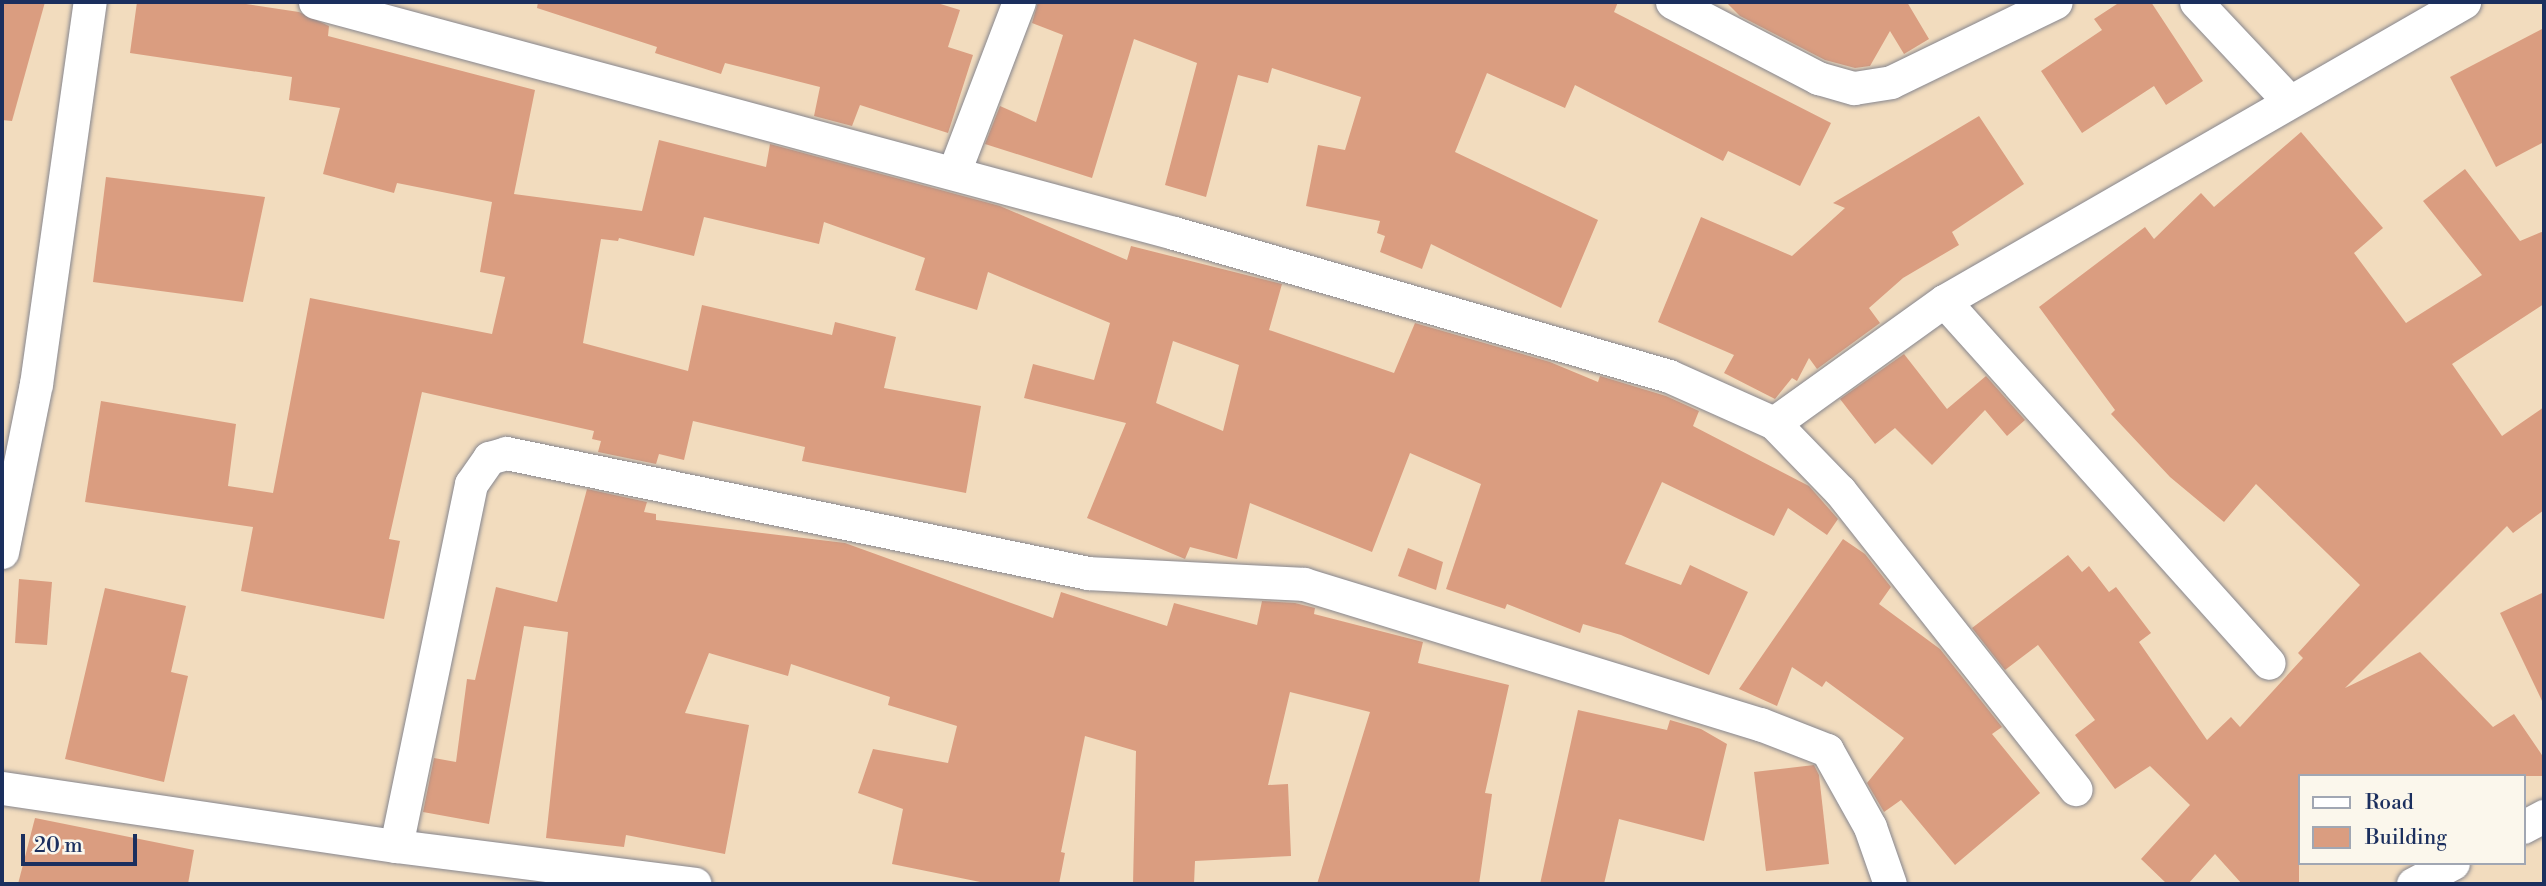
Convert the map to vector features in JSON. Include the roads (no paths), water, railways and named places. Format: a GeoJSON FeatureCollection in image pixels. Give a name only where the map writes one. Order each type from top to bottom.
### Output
{"type":"FeatureCollection","features":[{"type":"Feature","properties":{"kind":"street"},"geometry":{"type":"LineString","coordinates":[[2,552],[36,384],[90,2]]}},
{"type":"Feature","properties":{"kind":"street"},"geometry":{"type":"LineString","coordinates":[[315,2],[954,172],[1670,376],[1774,423],[1840,491],[2075,789]]}},
{"type":"Feature","properties":{"kind":"street"},"geometry":{"type":"LineString","coordinates":[[954,172],[1019,2]]}},
{"type":"Feature","properties":{"kind":"street"},"geometry":{"type":"LineString","coordinates":[[1672,2],[1818,78],[1854,88],[1891,82],[2056,2]]}},
{"type":"Feature","properties":{"kind":"street"},"geometry":{"type":"LineString","coordinates":[[2196,2],[2289,102]]}},
{"type":"Feature","properties":{"kind":"street"},"geometry":{"type":"LineString","coordinates":[[1774,423],[1944,301],[2464,2]]}},
{"type":"Feature","properties":{"kind":"street"},"geometry":{"type":"LineString","coordinates":[[1944,301],[2269,663]]}},
{"type":"Feature","properties":{"kind":"street"},"geometry":{"type":"LineString","coordinates":[[397,846],[471,484],[489,458],[506,453],[1088,573],[1304,584],[1760,724],[1827,750],[1870,827],[1890,884]]}},
{"type":"Feature","properties":{"kind":"street"},"geometry":{"type":"LineString","coordinates":[[2,788],[397,846],[695,884]]}},
{"type":"Feature","properties":{"kind":"street"},"geometry":{"type":"LineString","coordinates":[[2525,826],[2544,816]]}},
{"type":"Feature","properties":{"kind":"street"},"geometry":{"type":"LineString","coordinates":[[2413,884],[2449,865]]}}]}
